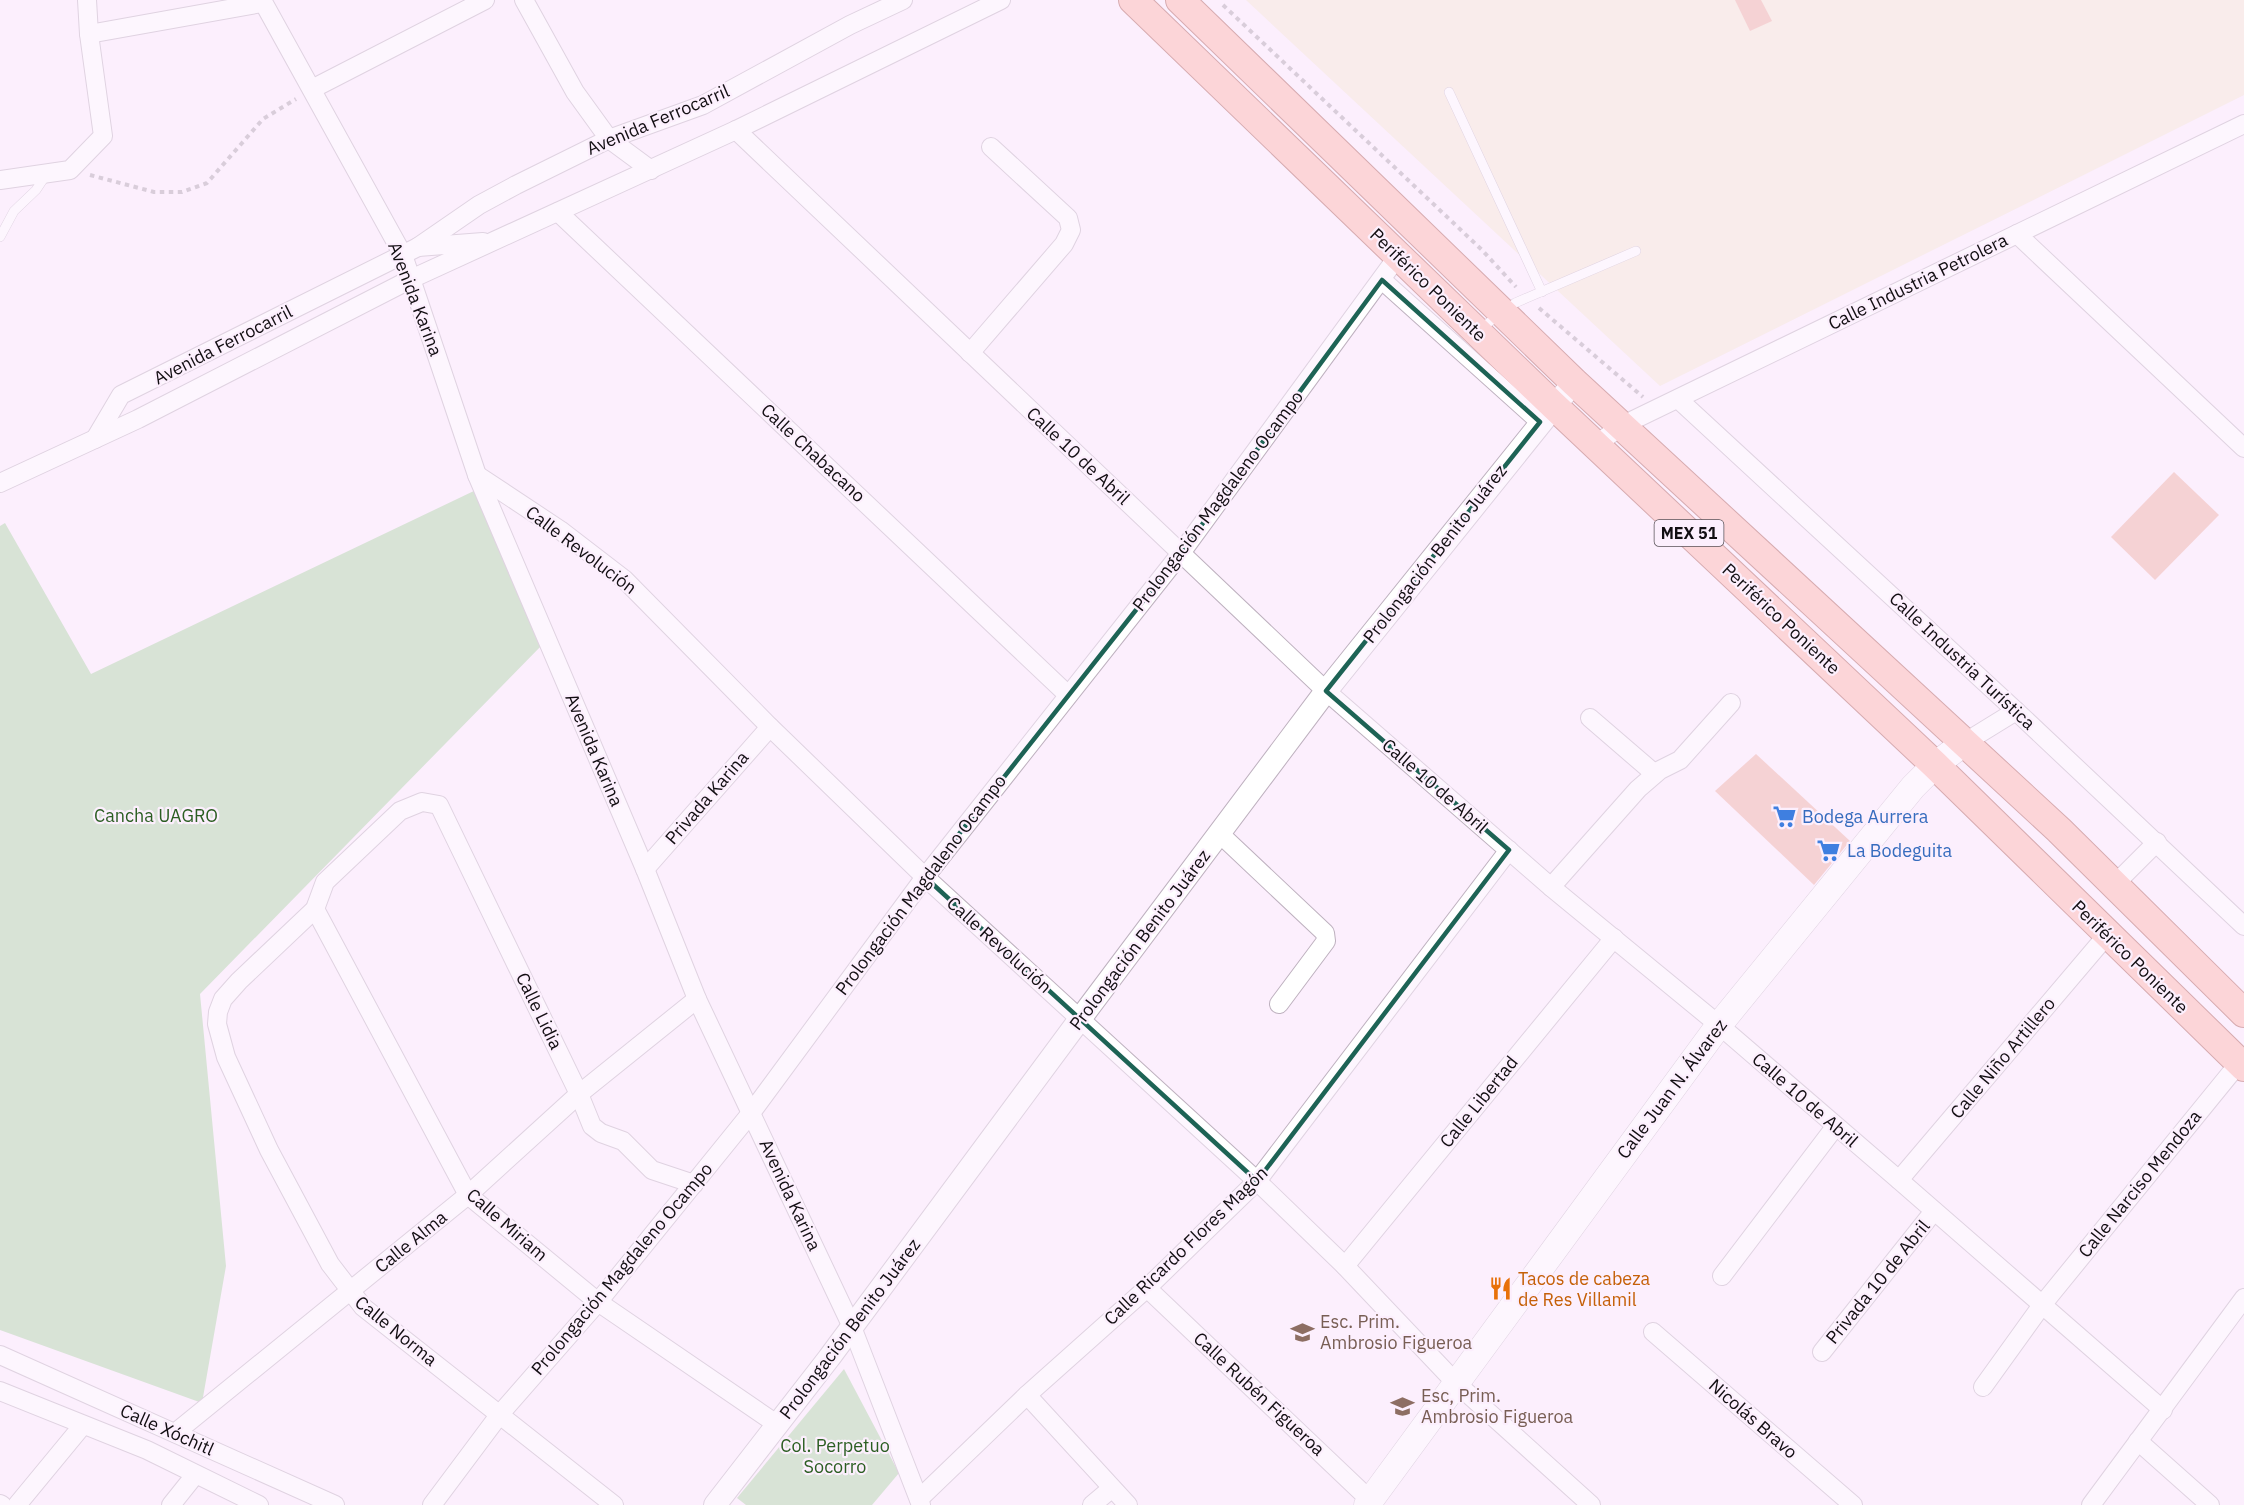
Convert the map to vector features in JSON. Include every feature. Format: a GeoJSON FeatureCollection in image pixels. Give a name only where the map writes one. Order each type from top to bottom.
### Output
{"type":"FeatureCollection","features":[{"type":"Feature","properties":{"kind":"main road","name":"Periférico Poniente"},"geometry":{"type":"LineString","coordinates":[[1133,0],[1477,332],[1546,413],[1596,445],[1935,765],[2242,1065]]}},
{"type":"Feature","properties":{"kind":"main road","name":"Periférico Poniente"},"geometry":{"type":"LineString","coordinates":[[1180,0],[1574,382],[1965,743],[2244,1012]]}},
{"type":"Feature","properties":{"kind":"main road","name":"Calle Juan N. Álvarez"},"geometry":{"type":"LineString","coordinates":[[1369,1503],[1455,1382],[1719,1025],[1913,787],[1935,765],[1965,743]]}},
{"type":"Feature","properties":{"kind":"street"},"geometry":{"type":"LineString","coordinates":[[1,177],[70,170],[103,136],[89,34],[87,0]]}},
{"type":"Feature","properties":{"kind":"street"},"geometry":{"type":"LineString","coordinates":[[312,89],[485,0]]}},
{"type":"Feature","properties":{"kind":"street"},"geometry":{"type":"LineString","coordinates":[[524,0],[575,92],[609,139],[651,170]]}},
{"type":"Feature","properties":{"kind":"street","name":"Avenida Ferrocarril"},"geometry":{"type":"LineString","coordinates":[[95,439],[122,395],[410,251],[479,206],[609,139],[703,105],[903,0]]}},
{"type":"Feature","properties":{"kind":"street"},"geometry":{"type":"LineString","coordinates":[[967,17],[980,0]]}},
{"type":"Feature","properties":{"kind":"street"},"geometry":{"type":"LineString","coordinates":[[0,483],[95,439],[411,279],[736,130],[1001,0]]}},
{"type":"Feature","properties":{"kind":"street"},"geometry":{"type":"LineString","coordinates":[[89,34],[262,1]]}},
{"type":"Feature","properties":{"kind":"street","name":"Avenida Karina"},"geometry":{"type":"LineString","coordinates":[[262,1],[312,89],[410,251],[411,279],[477,475],[645,869],[697,999],[852,1327],[920,1502]]}},
{"type":"Feature","properties":{"kind":"street","name":"Calle Industria Petrolera"},"geometry":{"type":"LineString","coordinates":[[1596,445],[1621,426],[2244,124]]}},
{"type":"Feature","properties":{"kind":"street","name":"Calle 10 de Abril"},"geometry":{"type":"LineString","coordinates":[[736,130],[1326,691],[1551,887],[1719,1025],[2163,1410]]}},
{"type":"Feature","properties":{"kind":"street"},"geometry":{"type":"LineString","coordinates":[[970,353],[1065,244],[1071,230],[1068,218],[991,147]]}},
{"type":"Feature","properties":{"kind":"street","name":"Calle Chabacano"},"geometry":{"type":"LineString","coordinates":[[558,212],[1068,695]]}},
{"type":"Feature","properties":{"kind":"street"},"geometry":{"type":"LineString","coordinates":[[2017,234],[2244,448]]}},
{"type":"Feature","properties":{"kind":"street"},"geometry":{"type":"LineString","coordinates":[[410,251],[495,241]]}},
{"type":"Feature","properties":{"kind":"street","name":"Prolongación Magdaleno Ocampo"},"geometry":{"type":"LineString","coordinates":[[432,1505],[500,1414],[598,1302],[751,1113],[925,877],[1181,553],[1398,256]]}},
{"type":"Feature","properties":{"kind":"street"},"geometry":{"type":"LineString","coordinates":[[1382,280],[1546,413]]}},
{"type":"Feature","properties":{"kind":"street","name":"Prolongación Benito Juárez"},"geometry":{"type":"LineString","coordinates":[[715,1505],[852,1327],[1080,1018],[1326,691],[1546,413],[1574,382]]}},
{"type":"Feature","properties":{"kind":"street","name":"Calle Industria Turística"},"geometry":{"type":"LineString","coordinates":[[1678,399],[2157,842],[2244,926]]}},
{"type":"Feature","properties":{"kind":"street","name":"Calle Revolución"},"geometry":{"type":"LineString","coordinates":[[477,475],[560,530],[626,580],[770,726],[925,877],[1257,1181],[1345,1266],[1455,1382],[1591,1505]]}},
{"type":"Feature","properties":{"kind":"street"},"geometry":{"type":"LineString","coordinates":[[1551,887],[1638,789],[1655,774],[1680,760],[1731,703]]}},
{"type":"Feature","properties":{"kind":"street","name":"Calle Juan N. Álvarez"},"geometry":{"type":"LineString","coordinates":[[1965,743],[2016,711]]}},
{"type":"Feature","properties":{"kind":"street"},"geometry":{"type":"LineString","coordinates":[[1590,718],[1655,774]]}},
{"type":"Feature","properties":{"kind":"street","name":"Privada Karina"},"geometry":{"type":"LineString","coordinates":[[645,869],[770,726]]}},
{"type":"Feature","properties":{"kind":"street","name":"Calle Lidia"},"geometry":{"type":"LineString","coordinates":[[315,909],[324,882],[400,811],[422,802],[439,805],[579,1094],[592,1126],[601,1133],[623,1141],[652,1170],[694,1184]]}},
{"type":"Feature","properties":{"kind":"street"},"geometry":{"type":"LineString","coordinates":[[1220,834],[1326,933],[1326,941],[1279,1004]]}},
{"type":"Feature","properties":{"kind":"street"},"geometry":{"type":"LineString","coordinates":[[2114,885],[2157,842]]}},
{"type":"Feature","properties":{"kind":"street","name":"Calle Ricardo Flores Magón"},"geometry":{"type":"LineString","coordinates":[[920,1502],[1027,1395],[1147,1288],[1257,1181],[1509,850]]}},
{"type":"Feature","properties":{"kind":"street","name":"Calle Norma"},"geometry":{"type":"LineString","coordinates":[[315,909],[223,999],[217,1024],[226,1057],[269,1150],[330,1264],[349,1292],[363,1307],[614,1505]]}},
{"type":"Feature","properties":{"kind":"street","name":"Calle Miriam"},"geometry":{"type":"LineString","coordinates":[[315,909],[468,1195],[598,1302],[778,1425]]}},
{"type":"Feature","properties":{"kind":"street","name":"Calle Niño Artillero"},"geometry":{"type":"LineString","coordinates":[[1899,1180],[2107,935]]}},
{"type":"Feature","properties":{"kind":"street","name":"Calle Libertad"},"geometry":{"type":"LineString","coordinates":[[1345,1266],[1614,938]]}},
{"type":"Feature","properties":{"kind":"street","name":"Calle Alma"},"geometry":{"type":"LineString","coordinates":[[175,1433],[468,1195],[579,1094],[697,999]]}},
{"type":"Feature","properties":{"kind":"street","name":"Calle Narciso Mendoza"},"geometry":{"type":"LineString","coordinates":[[2042,1305],[2242,1065]]}},
{"type":"Feature","properties":{"kind":"street"},"geometry":{"type":"LineString","coordinates":[[1722,1276],[1836,1126]]}},
{"type":"Feature","properties":{"kind":"street","name":"Privada 10 de Abril"},"geometry":{"type":"LineString","coordinates":[[1822,1352],[1934,1211]]}},
{"type":"Feature","properties":{"kind":"street","name":"Calle Rubén Figueroa"},"geometry":{"type":"LineString","coordinates":[[1147,1288],[1369,1503]]}},
{"type":"Feature","properties":{"kind":"street"},"geometry":{"type":"LineString","coordinates":[[2091,1505],[2244,1298]]}},
{"type":"Feature","properties":{"kind":"street"},"geometry":{"type":"LineString","coordinates":[[1983,1386],[2042,1305]]}},
{"type":"Feature","properties":{"kind":"street","name":"Nicolás Bravo"},"geometry":{"type":"LineString","coordinates":[[1653,1332],[1853,1505]]}},
{"type":"Feature","properties":{"kind":"street","name":"Calle Xóchitl"},"geometry":{"type":"LineString","coordinates":[[0,1354],[335,1505]]}},
{"type":"Feature","properties":{"kind":"street","name":"Calle Xóchitl"},"geometry":{"type":"LineString","coordinates":[[0,1391],[147,1450],[259,1505]]}},
{"type":"Feature","properties":{"kind":"street"},"geometry":{"type":"LineString","coordinates":[[1027,1395],[1128,1505]]}},
{"type":"Feature","properties":{"kind":"street"},"geometry":{"type":"LineString","coordinates":[[17,1505],[83,1425]]}},
{"type":"Feature","properties":{"kind":"street"},"geometry":{"type":"LineString","coordinates":[[2138,1441],[2210,1505]]}},
{"type":"Feature","properties":{"kind":"street"},"geometry":{"type":"LineString","coordinates":[[171,1505],[195,1474]]}},
{"type":"Feature","properties":{"kind":"street"},"geometry":{"type":"LineString","coordinates":[[1092,1505],[1111,1489]]}},
{"type":"Feature","properties":{"kind":"lane"},"geometry":{"type":"LineString","coordinates":[[1449,92],[1542,292]]}},
{"type":"Feature","properties":{"kind":"lane"},"geometry":{"type":"LineString","coordinates":[[0,237],[14,211],[36,190],[46,174]]}},
{"type":"Feature","properties":{"kind":"lane"},"geometry":{"type":"LineString","coordinates":[[1477,332],[1501,311],[1636,251]]}},
{"type":"Feature","properties":{"kind":"path"},"geometry":{"type":"LineString","coordinates":[[70,170],[154,192],[182,192],[207,183],[263,119],[312,89]]}},
{"type":"Feature","properties":{"kind":"highlighted area"},"geometry":{"type":"Polygon","coordinates":[[[1382,280],[1540,422],[1326,691],[1509,850],[1257,1181],[925,877],[1181,553],[1382,280]]]}},
{"type":"Feature","properties":{"kind":"shaded area"},"geometry":{"type":"Polygon","coordinates":[[[1246,0],[2244,0],[2244,95],[1660,386],[1246,0]]]}},
{"type":"Feature","properties":{"kind":"green space","name":"Cancha UAGRO"},"geometry":{"type":"Polygon","coordinates":[[[478,489],[543,644],[200,994],[226,1266],[202,1403],[0,1330],[0,526],[5,523],[91,674],[478,489]]]}},
{"type":"Feature","properties":{"kind":"green space","name":"Col. Perpetuo Socorro"},"geometry":{"type":"Polygon","coordinates":[[[844,1369],[899,1473],[872,1505],[746,1505],[737,1498],[844,1369]]]}},
{"type":"Feature","properties":{"kind":"building"},"geometry":{"type":"Polygon","coordinates":[[[1735,0],[1761,0],[1772,21],[1750,31],[1735,0]]]}},
{"type":"Feature","properties":{"kind":"building"},"geometry":{"type":"Polygon","coordinates":[[[2174,472],[2219,515],[2155,580],[2111,537],[2174,472]]]}},
{"type":"Feature","properties":{"kind":"building","name":"Bodega Aurrera"},"geometry":{"type":"Polygon","coordinates":[[[1756,754],[1850,841],[1814,885],[1715,791],[1756,754]]]}},
{"type":"Feature","properties":{"kind":"place","name":"Bodega Aurrera"},"geometry":{"type":"Point","coordinates":[1784,817]}},
{"type":"Feature","properties":{"kind":"place","name":"La Bodeguita"},"geometry":{"type":"Point","coordinates":[1829,851]}},
{"type":"Feature","properties":{"kind":"place","name":"Tacos de cabeza de Res Villamil"},"geometry":{"type":"Point","coordinates":[1500,1289]}},
{"type":"Feature","properties":{"kind":"place","name":"Esc. Prim. Ambrosio Figueroa"},"geometry":{"type":"Point","coordinates":[1302,1332]}},
{"type":"Feature","properties":{"kind":"place","name":"Esc, Prim. Ambrosio Figueroa"},"geometry":{"type":"Point","coordinates":[1403,1406]}}]}
